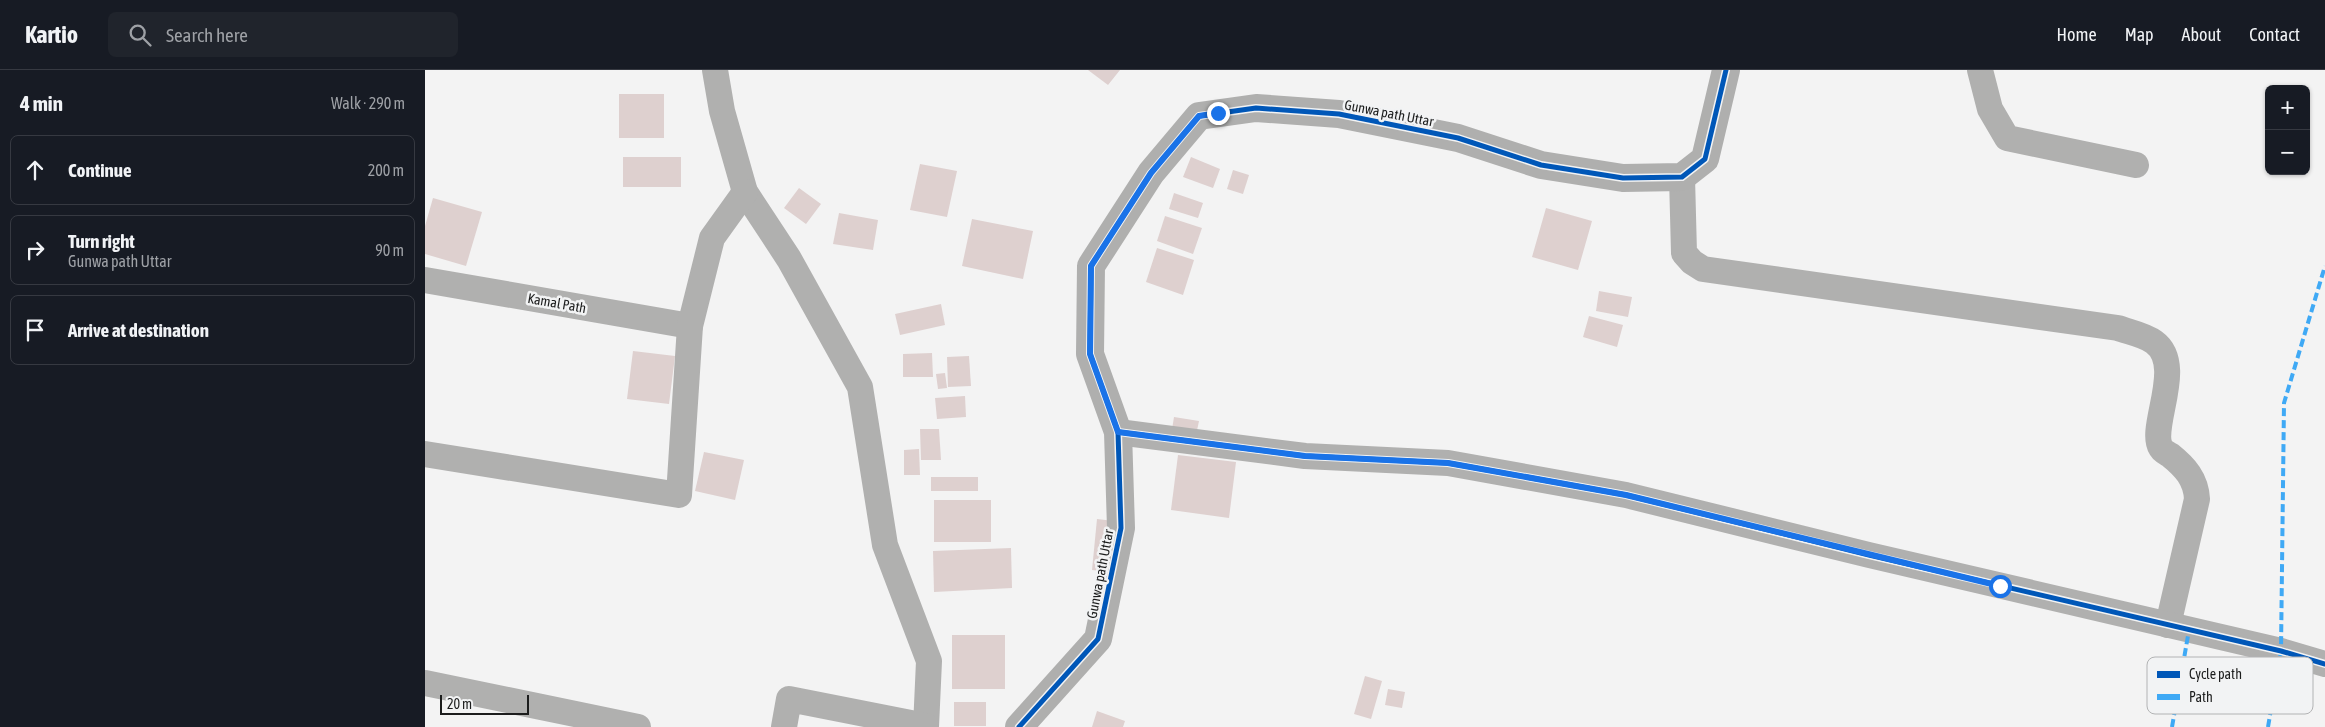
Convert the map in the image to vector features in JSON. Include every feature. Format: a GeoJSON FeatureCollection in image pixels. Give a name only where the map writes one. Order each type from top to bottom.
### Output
{"type":"FeatureCollection","features":[{"type":"Feature","properties":{"kind":"street"},"geometry":{"type":"LineString","coordinates":[[715,70],[722,111],[745,192],[789,259],[860,387],[885,545],[929,661],[926,726],[789,699],[785,727]]}},
{"type":"Feature","properties":{"kind":"street"},"geometry":{"type":"LineString","coordinates":[[1726,70],[1705,159],[1682,177],[1684,253],[1692,262],[1703,269],[2118,328],[2154,341],[2163,351],[2167,372],[2166,392],[2158,434],[2161,448],[2192,477],[2197,487],[2197,499],[2168,625]]}},
{"type":"Feature","properties":{"kind":"street"},"geometry":{"type":"LineString","coordinates":[[1980,70],[1990,109],[2007,138],[2137,165]]}},
{"type":"Feature","properties":{"kind":"street","name":"Gunwa path Uttar"},"geometry":{"type":"LineString","coordinates":[[1019,727],[1098,640],[1121,528],[1118,432],[1090,354],[1091,266],[1151,173],[1199,116],[1256,108],[1339,114],[1458,138],[1541,165],[1623,178],[1682,177]]}},
{"type":"Feature","properties":{"kind":"street"},"geometry":{"type":"LineString","coordinates":[[425,454],[679,495],[690,326],[712,238],[728,212],[745,192]]}},
{"type":"Feature","properties":{"kind":"street","name":"Kamal Path"},"geometry":{"type":"LineString","coordinates":[[425,280],[690,326]]}},
{"type":"Feature","properties":{"kind":"street"},"geometry":{"type":"LineString","coordinates":[[1118,432],[1305,456],[1448,463],[1617,494],[2297,657]]}},
{"type":"Feature","properties":{"kind":"street"},"geometry":{"type":"LineString","coordinates":[[425,683],[638,727]]}},
{"type":"Feature","properties":{"kind":"building"},"geometry":{"type":"Polygon","coordinates":[[[1088,70],[1120,70],[1108,85],[1088,70]]]}},
{"type":"Feature","properties":{"kind":"building"},"geometry":{"type":"Polygon","coordinates":[[[619,94],[664,94],[664,138],[619,138],[619,94]]]}},
{"type":"Feature","properties":{"kind":"building"},"geometry":{"type":"Polygon","coordinates":[[[623,157],[681,157],[681,187],[623,187],[623,157]]]}},
{"type":"Feature","properties":{"kind":"building"},"geometry":{"type":"Polygon","coordinates":[[[1191,157],[1220,169],[1213,188],[1183,177],[1191,157]]]}},
{"type":"Feature","properties":{"kind":"building"},"geometry":{"type":"Polygon","coordinates":[[[920,164],[957,171],[947,217],[910,210],[920,164]]]}},
{"type":"Feature","properties":{"kind":"building"},"geometry":{"type":"Polygon","coordinates":[[[1233,170],[1249,175],[1243,194],[1227,189],[1233,170]]]}},
{"type":"Feature","properties":{"kind":"building"},"geometry":{"type":"Polygon","coordinates":[[[799,188],[821,204],[806,224],[784,208],[799,188]]]}},
{"type":"Feature","properties":{"kind":"building"},"geometry":{"type":"Polygon","coordinates":[[[1174,193],[1203,203],[1198,218],[1169,209],[1174,193]]]}},
{"type":"Feature","properties":{"kind":"building"},"geometry":{"type":"Polygon","coordinates":[[[433,198],[482,212],[466,266],[425,254],[425,226],[433,198]]]}},
{"type":"Feature","properties":{"kind":"building"},"geometry":{"type":"Polygon","coordinates":[[[1546,208],[1592,221],[1578,270],[1532,257],[1546,208]]]}},
{"type":"Feature","properties":{"kind":"building"},"geometry":{"type":"Polygon","coordinates":[[[839,213],[878,220],[873,250],[833,244],[839,213]]]}},
{"type":"Feature","properties":{"kind":"building"},"geometry":{"type":"Polygon","coordinates":[[[1165,216],[1202,228],[1193,254],[1157,241],[1165,216]]]}},
{"type":"Feature","properties":{"kind":"building"},"geometry":{"type":"Polygon","coordinates":[[[972,219],[1033,231],[1023,279],[962,266],[972,219]]]}},
{"type":"Feature","properties":{"kind":"building"},"geometry":{"type":"Polygon","coordinates":[[[1157,248],[1194,260],[1183,295],[1146,282],[1157,248]]]}},
{"type":"Feature","properties":{"kind":"building"},"geometry":{"type":"Polygon","coordinates":[[[1599,291],[1632,297],[1628,317],[1596,311],[1599,291]]]}},
{"type":"Feature","properties":{"kind":"building"},"geometry":{"type":"Polygon","coordinates":[[[941,304],[945,325],[900,335],[895,314],[941,304]]]}},
{"type":"Feature","properties":{"kind":"building"},"geometry":{"type":"Polygon","coordinates":[[[1589,316],[1623,325],[1617,347],[1583,337],[1589,316]]]}},
{"type":"Feature","properties":{"kind":"building"},"geometry":{"type":"Polygon","coordinates":[[[633,351],[675,356],[669,404],[627,399],[633,351]]]}},
{"type":"Feature","properties":{"kind":"building"},"geometry":{"type":"Polygon","coordinates":[[[932,353],[933,377],[903,377],[903,354],[932,353]]]}},
{"type":"Feature","properties":{"kind":"building"},"geometry":{"type":"Polygon","coordinates":[[[969,356],[971,386],[948,387],[947,357],[969,356]]]}},
{"type":"Feature","properties":{"kind":"building"},"geometry":{"type":"Polygon","coordinates":[[[945,373],[947,388],[938,389],[936,374],[945,373]]]}},
{"type":"Feature","properties":{"kind":"building"},"geometry":{"type":"Polygon","coordinates":[[[965,396],[966,417],[937,419],[935,398],[965,396]]]}},
{"type":"Feature","properties":{"kind":"building"},"geometry":{"type":"Polygon","coordinates":[[[1174,417],[1199,421],[1195,440],[1171,436],[1174,417]]]}},
{"type":"Feature","properties":{"kind":"building"},"geometry":{"type":"Polygon","coordinates":[[[920,429],[939,429],[941,460],[921,460],[920,429]]]}},
{"type":"Feature","properties":{"kind":"building"},"geometry":{"type":"Polygon","coordinates":[[[919,449],[920,475],[904,475],[904,450],[919,449]]]}},
{"type":"Feature","properties":{"kind":"building"},"geometry":{"type":"Polygon","coordinates":[[[704,452],[744,460],[735,500],[695,491],[704,452]]]}},
{"type":"Feature","properties":{"kind":"building"},"geometry":{"type":"Polygon","coordinates":[[[1178,455],[1236,462],[1229,518],[1171,510],[1178,455]]]}},
{"type":"Feature","properties":{"kind":"building"},"geometry":{"type":"Polygon","coordinates":[[[931,477],[978,477],[978,491],[931,491],[931,477]]]}},
{"type":"Feature","properties":{"kind":"building"},"geometry":{"type":"Polygon","coordinates":[[[934,500],[991,500],[991,542],[934,542],[934,500]]]}},
{"type":"Feature","properties":{"kind":"building"},"geometry":{"type":"Polygon","coordinates":[[[1097,519],[1114,521],[1108,572],[1092,570],[1097,519]]]}},
{"type":"Feature","properties":{"kind":"building"},"geometry":{"type":"Polygon","coordinates":[[[1011,548],[1012,588],[934,592],[933,551],[1011,548]]]}},
{"type":"Feature","properties":{"kind":"building"},"geometry":{"type":"Polygon","coordinates":[[[952,635],[1005,635],[1005,689],[952,689],[952,635]]]}},
{"type":"Feature","properties":{"kind":"building"},"geometry":{"type":"Polygon","coordinates":[[[1365,676],[1382,681],[1371,719],[1354,714],[1365,676]]]}},
{"type":"Feature","properties":{"kind":"building"},"geometry":{"type":"Polygon","coordinates":[[[1388,689],[1405,692],[1402,708],[1385,705],[1388,689]]]}},
{"type":"Feature","properties":{"kind":"building"},"geometry":{"type":"Polygon","coordinates":[[[954,702],[986,702],[986,726],[954,726],[954,702]]]}},
{"type":"Feature","properties":{"kind":"building"},"geometry":{"type":"Polygon","coordinates":[[[1097,711],[1125,721],[1123,727],[1092,727],[1097,711]]]}},
{"type":"Feature","properties":{"kind":"marked path"},"geometry":{"type":"LineString","coordinates":[[2280,657],[2284,403],[2325,266]]}},
{"type":"Feature","properties":{"kind":"marked path"},"geometry":{"type":"LineString","coordinates":[[2184,657],[2189,630]]}},
{"type":"Feature","properties":{"kind":"marked path"},"geometry":{"type":"LineString","coordinates":[[2172,727],[2174,714]]}},
{"type":"Feature","properties":{"kind":"marked path"},"geometry":{"type":"LineString","coordinates":[[2268,727],[2270,714]]}},
{"type":"Feature","properties":{"kind":"cycle path"},"geometry":{"type":"LineString","coordinates":[[1019,727],[1098,639],[1121,528],[1118,432],[1090,354],[1091,266],[1151,173],[1199,116],[1256,108],[1339,114],[1458,138],[1541,165],[1623,178],[1682,177],[1705,159],[1726,70]]}},
{"type":"Feature","properties":{"kind":"cycle path"},"geometry":{"type":"LineString","coordinates":[[1118,432],[1305,456],[1448,463],[1626,495],[1869,555],[2301,657]]}},
{"type":"Feature","properties":{"kind":"cycle path"},"geometry":{"type":"LineString","coordinates":[[2313,660],[2325,664]]}},
{"type":"Feature","properties":{"kind":"route"},"geometry":{"type":"LineString","coordinates":[[1218,113],[1199,116],[1151,173],[1091,266],[1090,354],[1118,432],[1305,456],[1448,463],[1626,495],[2000,586]]}}]}
